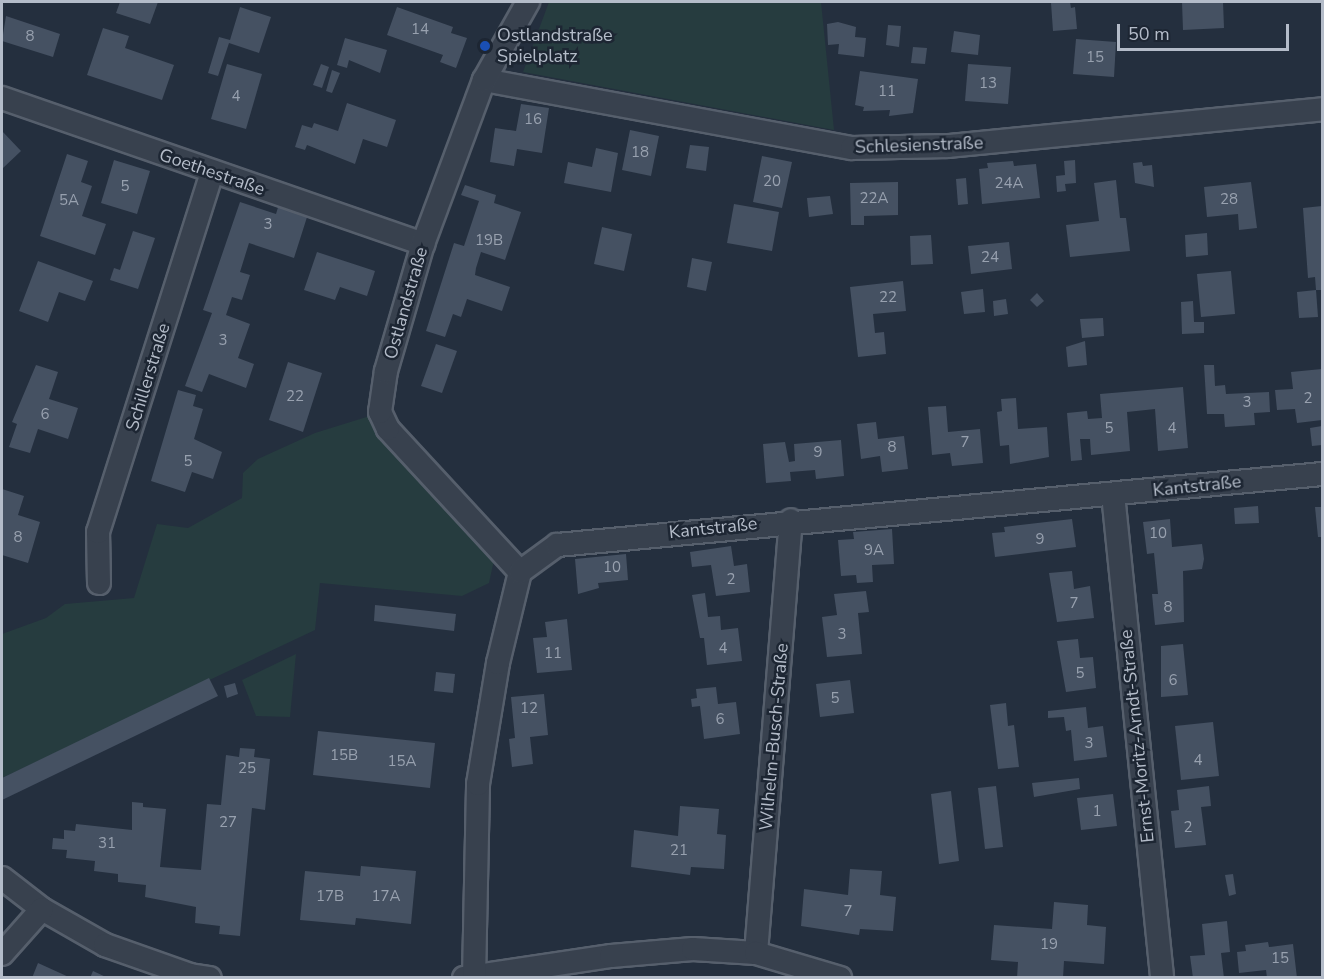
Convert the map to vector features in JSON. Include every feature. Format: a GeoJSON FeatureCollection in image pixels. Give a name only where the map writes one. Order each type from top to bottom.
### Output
{"type":"FeatureCollection","features":[{"type":"Feature","properties":{"kind":"street","name":"Ostlandstraße"},"geometry":{"type":"LineString","coordinates":[[520,572],[388,429],[380,412],[386,371],[423,244],[484,80],[528,2]]}},
{"type":"Feature","properties":{"kind":"street","name":"Schlesienstraße"},"geometry":{"type":"LineString","coordinates":[[484,80],[852,148],[948,146],[1323,110]]}},
{"type":"Feature","properties":{"kind":"street","name":"Goethestraße"},"geometry":{"type":"LineString","coordinates":[[2,98],[423,244]]}},
{"type":"Feature","properties":{"kind":"street","name":"Schillerstraße"},"geometry":{"type":"LineString","coordinates":[[99,583],[98,532],[212,172]]}},
{"type":"Feature","properties":{"kind":"street","name":"Kantstraße"},"geometry":{"type":"LineString","coordinates":[[520,572],[557,545],[791,520],[1113,494],[1323,474]]}},
{"type":"Feature","properties":{"kind":"street","name":"Ernst-Moritz-Arndt-Straße"},"geometry":{"type":"LineString","coordinates":[[1113,494],[1162,978]]}},
{"type":"Feature","properties":{"kind":"street","name":"Wilhelm-Busch-Straße"},"geometry":{"type":"LineString","coordinates":[[756,953],[791,520]]}},
{"type":"Feature","properties":{"kind":"street"},"geometry":{"type":"LineString","coordinates":[[520,572],[498,663],[478,784],[471,977],[611,956],[693,949],[756,953],[840,978]]}},
{"type":"Feature","properties":{"kind":"street"},"geometry":{"type":"LineString","coordinates":[[2,878],[42,909],[105,945],[190,975],[210,978]]}},
{"type":"Feature","properties":{"kind":"street"},"geometry":{"type":"LineString","coordinates":[[2,954],[42,909]]}},
{"type":"Feature","properties":{"kind":"green space"},"geometry":{"type":"Polygon","coordinates":[[[549,2],[821,2],[834,130],[523,72],[549,2]]]}},
{"type":"Feature","properties":{"kind":"green space"},"geometry":{"type":"Polygon","coordinates":[[[373,415],[494,560],[489,583],[462,596],[320,583],[315,630],[2,778],[2,634],[46,618],[65,604],[134,598],[157,524],[188,528],[242,498],[243,473],[258,459],[315,433],[373,415]]]}},
{"type":"Feature","properties":{"kind":"green space"},"geometry":{"type":"Polygon","coordinates":[[[296,654],[290,717],[256,716],[242,680],[296,654]]]}},
{"type":"Feature","properties":{"kind":"building"},"geometry":{"type":"Polygon","coordinates":[[[120,2],[158,2],[150,24],[116,13],[120,2]]]}},
{"type":"Feature","properties":{"kind":"building"},"geometry":{"type":"Polygon","coordinates":[[[1070,2],[1071,8],[1075,7],[1077,29],[1053,31],[1051,3],[1070,2]]]}},
{"type":"Feature","properties":{"kind":"building"},"geometry":{"type":"Polygon","coordinates":[[[1182,2],[1223,2],[1224,28],[1183,30],[1182,2]]]}},
{"type":"Feature","properties":{"kind":"building"},"geometry":{"type":"Polygon","coordinates":[[[240,7],[271,17],[259,53],[229,43],[218,76],[208,73],[219,37],[230,40],[240,7]]]}},
{"type":"Feature","properties":{"kind":"building"},"geometry":{"type":"Polygon","coordinates":[[[397,7],[453,27],[451,33],[467,38],[456,68],[440,62],[443,55],[387,35],[397,7]]]}},
{"type":"Feature","properties":{"kind":"building"},"geometry":{"type":"Polygon","coordinates":[[[6,16],[60,34],[53,57],[2,41],[6,16]]]}},
{"type":"Feature","properties":{"kind":"building"},"geometry":{"type":"Polygon","coordinates":[[[838,22],[856,27],[855,37],[866,38],[864,57],[838,54],[839,44],[828,45],[827,24],[838,22]]]}},
{"type":"Feature","properties":{"kind":"building"},"geometry":{"type":"Polygon","coordinates":[[[888,25],[901,26],[899,47],[886,45],[888,25]]]}},
{"type":"Feature","properties":{"kind":"building"},"geometry":{"type":"Polygon","coordinates":[[[103,28],[129,36],[125,48],[174,65],[162,100],[87,75],[103,28]]]}},
{"type":"Feature","properties":{"kind":"building"},"geometry":{"type":"Polygon","coordinates":[[[954,31],[980,35],[978,55],[951,52],[954,31]]]}},
{"type":"Feature","properties":{"kind":"building"},"geometry":{"type":"Polygon","coordinates":[[[345,38],[387,50],[380,73],[349,60],[347,68],[337,65],[345,38]]]}},
{"type":"Feature","properties":{"kind":"building"},"geometry":{"type":"Polygon","coordinates":[[[1076,39],[1116,42],[1114,77],[1073,74],[1076,39]]]}},
{"type":"Feature","properties":{"kind":"building"},"geometry":{"type":"Polygon","coordinates":[[[913,47],[927,48],[925,64],[911,63],[913,47]]]}},
{"type":"Feature","properties":{"kind":"building"},"geometry":{"type":"Polygon","coordinates":[[[227,64],[262,74],[246,129],[211,119],[227,64]]]}},
{"type":"Feature","properties":{"kind":"building"},"geometry":{"type":"Polygon","coordinates":[[[321,64],[329,67],[322,88],[313,85],[321,64]]]}},
{"type":"Feature","properties":{"kind":"building"},"geometry":{"type":"Polygon","coordinates":[[[968,64],[1011,67],[1008,104],[965,101],[968,64]]]}},
{"type":"Feature","properties":{"kind":"building"},"geometry":{"type":"Polygon","coordinates":[[[332,70],[340,73],[332,93],[326,91],[332,70]]]}},
{"type":"Feature","properties":{"kind":"building"},"geometry":{"type":"Polygon","coordinates":[[[860,71],[918,79],[913,113],[889,116],[890,110],[863,111],[864,107],[855,105],[860,71]]]}},
{"type":"Feature","properties":{"kind":"building"},"geometry":{"type":"Polygon","coordinates":[[[347,103],[396,120],[387,147],[363,139],[355,164],[307,145],[305,150],[295,147],[302,125],[312,128],[314,123],[338,131],[347,103]]]}},
{"type":"Feature","properties":{"kind":"building"},"geometry":{"type":"Polygon","coordinates":[[[521,104],[549,108],[542,153],[517,149],[514,166],[490,162],[495,128],[516,131],[521,104]]]}},
{"type":"Feature","properties":{"kind":"building"},"geometry":{"type":"Polygon","coordinates":[[[630,130],[659,136],[651,176],[622,170],[630,130]]]}},
{"type":"Feature","properties":{"kind":"building"},"geometry":{"type":"Polygon","coordinates":[[[2,131],[21,151],[2,169],[2,131]]]}},
{"type":"Feature","properties":{"kind":"building"},"geometry":{"type":"Polygon","coordinates":[[[690,145],[709,147],[706,171],[686,168],[690,145]]]}},
{"type":"Feature","properties":{"kind":"building"},"geometry":{"type":"Polygon","coordinates":[[[596,148],[618,153],[611,192],[564,183],[568,162],[592,167],[596,148]]]}},
{"type":"Feature","properties":{"kind":"building"},"geometry":{"type":"Polygon","coordinates":[[[67,154],[88,161],[81,182],[92,186],[82,216],[106,224],[95,255],[40,236],[67,154]]]}},
{"type":"Feature","properties":{"kind":"building"},"geometry":{"type":"Polygon","coordinates":[[[762,156],[792,162],[782,208],[753,202],[762,156]]]}},
{"type":"Feature","properties":{"kind":"building"},"geometry":{"type":"Polygon","coordinates":[[[114,160],[150,171],[137,214],[101,203],[114,160]]]}},
{"type":"Feature","properties":{"kind":"building"},"geometry":{"type":"Polygon","coordinates":[[[1075,160],[1076,183],[1065,184],[1066,191],[1057,192],[1056,176],[1065,175],[1064,161],[1075,160]]]}},
{"type":"Feature","properties":{"kind":"building"},"geometry":{"type":"Polygon","coordinates":[[[1013,161],[1014,166],[1036,164],[1040,198],[982,204],[979,169],[988,168],[987,163],[1013,161]]]}},
{"type":"Feature","properties":{"kind":"building"},"geometry":{"type":"Polygon","coordinates":[[[1142,162],[1143,166],[1152,165],[1154,187],[1135,183],[1133,163],[1142,162]]]}},
{"type":"Feature","properties":{"kind":"building"},"geometry":{"type":"Polygon","coordinates":[[[966,178],[968,204],[958,205],[956,179],[966,178]]]}},
{"type":"Feature","properties":{"kind":"building"},"geometry":{"type":"Polygon","coordinates":[[[1116,180],[1120,218],[1126,218],[1130,251],[1070,257],[1066,225],[1099,221],[1094,183],[1116,180]]]}},
{"type":"Feature","properties":{"kind":"building"},"geometry":{"type":"Polygon","coordinates":[[[898,182],[898,215],[864,216],[864,225],[851,225],[850,183],[898,182]]]}},
{"type":"Feature","properties":{"kind":"building"},"geometry":{"type":"Polygon","coordinates":[[[1251,182],[1257,228],[1239,230],[1238,214],[1207,217],[1204,187],[1251,182]]]}},
{"type":"Feature","properties":{"kind":"building"},"geometry":{"type":"Polygon","coordinates":[[[465,185],[496,195],[494,203],[521,212],[505,260],[481,252],[476,268],[475,275],[510,287],[502,311],[467,299],[461,317],[453,314],[445,337],[426,331],[454,243],[464,246],[479,201],[461,195],[465,185]]]}},
{"type":"Feature","properties":{"kind":"building"},"geometry":{"type":"Polygon","coordinates":[[[830,196],[833,214],[809,217],[807,198],[830,196]]]}},
{"type":"Feature","properties":{"kind":"building"},"geometry":{"type":"Polygon","coordinates":[[[240,202],[276,214],[279,204],[308,214],[294,258],[249,243],[240,272],[250,275],[242,300],[232,297],[226,315],[250,324],[238,358],[254,364],[246,388],[209,374],[202,392],[185,386],[212,313],[203,310],[240,202]]]}},
{"type":"Feature","properties":{"kind":"building"},"geometry":{"type":"Polygon","coordinates":[[[734,204],[779,212],[772,251],[727,243],[734,204]]]}},
{"type":"Feature","properties":{"kind":"building"},"geometry":{"type":"Polygon","coordinates":[[[1322,206],[1322,290],[1316,290],[1315,277],[1308,278],[1303,208],[1322,206]]]}},
{"type":"Feature","properties":{"kind":"building"},"geometry":{"type":"Polygon","coordinates":[[[602,227],[632,234],[624,271],[594,264],[602,227]]]}},
{"type":"Feature","properties":{"kind":"building"},"geometry":{"type":"Polygon","coordinates":[[[133,231],[155,238],[138,289],[110,280],[114,268],[120,270],[133,231]]]}},
{"type":"Feature","properties":{"kind":"building"},"geometry":{"type":"Polygon","coordinates":[[[1207,233],[1208,255],[1186,257],[1185,235],[1207,233]]]}},
{"type":"Feature","properties":{"kind":"building"},"geometry":{"type":"Polygon","coordinates":[[[931,235],[933,264],[911,265],[910,236],[931,235]]]}},
{"type":"Feature","properties":{"kind":"building"},"geometry":{"type":"Polygon","coordinates":[[[1009,242],[1012,269],[971,274],[968,246],[1009,242]]]}},
{"type":"Feature","properties":{"kind":"building"},"geometry":{"type":"Polygon","coordinates":[[[317,252],[375,271],[367,296],[340,287],[335,300],[304,290],[317,252]]]}},
{"type":"Feature","properties":{"kind":"building"},"geometry":{"type":"Polygon","coordinates":[[[692,258],[712,262],[706,291],[687,287],[692,258]]]}},
{"type":"Feature","properties":{"kind":"building"},"geometry":{"type":"Polygon","coordinates":[[[38,261],[93,281],[85,301],[59,292],[48,322],[19,311],[38,261]]]}},
{"type":"Feature","properties":{"kind":"building"},"geometry":{"type":"Polygon","coordinates":[[[1231,271],[1235,314],[1201,317],[1197,274],[1231,271]]]}},
{"type":"Feature","properties":{"kind":"building"},"geometry":{"type":"Polygon","coordinates":[[[903,281],[906,311],[873,314],[875,333],[884,332],[886,354],[858,357],[850,287],[903,281]]]}},
{"type":"Feature","properties":{"kind":"building"},"geometry":{"type":"Polygon","coordinates":[[[983,289],[985,312],[964,314],[961,292],[983,289]]]}},
{"type":"Feature","properties":{"kind":"building"},"geometry":{"type":"Polygon","coordinates":[[[1316,290],[1318,317],[1299,318],[1297,292],[1316,290]]]}},
{"type":"Feature","properties":{"kind":"building"},"geometry":{"type":"Polygon","coordinates":[[[1037,293],[1044,301],[1037,307],[1030,300],[1037,293]]]}},
{"type":"Feature","properties":{"kind":"building"},"geometry":{"type":"Polygon","coordinates":[[[1006,299],[1008,314],[994,316],[993,301],[1006,299]]]}},
{"type":"Feature","properties":{"kind":"building"},"geometry":{"type":"Polygon","coordinates":[[[1193,301],[1194,322],[1204,322],[1204,333],[1182,334],[1181,302],[1193,301]]]}},
{"type":"Feature","properties":{"kind":"building"},"geometry":{"type":"Polygon","coordinates":[[[1103,318],[1104,336],[1082,338],[1080,319],[1103,318]]]}},
{"type":"Feature","properties":{"kind":"building"},"geometry":{"type":"Polygon","coordinates":[[[1085,341],[1087,365],[1068,367],[1066,347],[1085,341]]]}},
{"type":"Feature","properties":{"kind":"building"},"geometry":{"type":"Polygon","coordinates":[[[436,344],[457,351],[442,393],[421,386],[436,344]]]}},
{"type":"Feature","properties":{"kind":"building"},"geometry":{"type":"Polygon","coordinates":[[[288,362],[322,373],[303,432],[269,420],[288,362]]]}},
{"type":"Feature","properties":{"kind":"building"},"geometry":{"type":"Polygon","coordinates":[[[36,365],[58,372],[49,399],[78,408],[68,439],[38,429],[30,453],[9,447],[17,424],[12,422],[36,365]]]}},
{"type":"Feature","properties":{"kind":"building"},"geometry":{"type":"Polygon","coordinates":[[[1204,365],[1214,365],[1215,386],[1225,385],[1226,394],[1269,392],[1270,412],[1254,413],[1255,425],[1225,427],[1224,414],[1207,414],[1204,365]]]}},
{"type":"Feature","properties":{"kind":"building"},"geometry":{"type":"Polygon","coordinates":[[[1322,369],[1322,420],[1297,423],[1295,409],[1277,410],[1275,390],[1293,389],[1291,372],[1322,369]]]}},
{"type":"Feature","properties":{"kind":"building"},"geometry":{"type":"Polygon","coordinates":[[[1183,387],[1188,448],[1158,451],[1155,409],[1127,412],[1130,451],[1091,455],[1090,439],[1080,439],[1082,460],[1071,461],[1067,413],[1087,411],[1088,419],[1102,418],[1100,394],[1183,387]]]}},
{"type":"Feature","properties":{"kind":"building"},"geometry":{"type":"Polygon","coordinates":[[[178,390],[196,395],[193,406],[203,409],[194,439],[222,452],[213,479],[192,472],[185,492],[151,481],[178,390]]]}},
{"type":"Feature","properties":{"kind":"building"},"geometry":{"type":"Polygon","coordinates":[[[1016,398],[1018,429],[1047,427],[1049,457],[1010,464],[1009,445],[1000,446],[997,412],[1002,411],[1001,399],[1016,398]]]}},
{"type":"Feature","properties":{"kind":"building"},"geometry":{"type":"Polygon","coordinates":[[[946,406],[948,432],[980,429],[983,463],[952,466],[950,453],[932,455],[928,407],[946,406]]]}},
{"type":"Feature","properties":{"kind":"building"},"geometry":{"type":"Polygon","coordinates":[[[876,422],[878,439],[904,436],[908,469],[882,472],[880,456],[861,459],[857,424],[876,422]]]}},
{"type":"Feature","properties":{"kind":"building"},"geometry":{"type":"Polygon","coordinates":[[[1322,426],[1322,445],[1312,446],[1310,428],[1322,426]]]}},
{"type":"Feature","properties":{"kind":"building"},"geometry":{"type":"Polygon","coordinates":[[[841,440],[844,476],[816,479],[815,470],[790,472],[791,481],[766,483],[763,444],[785,442],[789,462],[795,461],[794,444],[841,440]]]}},
{"type":"Feature","properties":{"kind":"building"},"geometry":{"type":"Polygon","coordinates":[[[2,489],[24,496],[18,515],[40,522],[28,563],[2,555],[2,489]]]}},
{"type":"Feature","properties":{"kind":"building"},"geometry":{"type":"Polygon","coordinates":[[[1258,506],[1259,523],[1235,524],[1234,508],[1258,506]]]}},
{"type":"Feature","properties":{"kind":"building"},"geometry":{"type":"Polygon","coordinates":[[[1315,507],[1322,507],[1322,537],[1318,537],[1315,507]]]}},
{"type":"Feature","properties":{"kind":"building"},"geometry":{"type":"Polygon","coordinates":[[[1072,519],[1076,547],[995,557],[992,533],[1005,532],[1004,527],[1072,519]]]}},
{"type":"Feature","properties":{"kind":"building"},"geometry":{"type":"Polygon","coordinates":[[[1170,519],[1172,547],[1202,544],[1204,559],[1202,569],[1183,571],[1184,622],[1155,625],[1152,594],[1158,594],[1154,553],[1147,554],[1143,522],[1170,519]]]}},
{"type":"Feature","properties":{"kind":"building"},"geometry":{"type":"Polygon","coordinates":[[[892,529],[894,564],[872,565],[873,582],[857,583],[856,575],[841,576],[838,540],[854,539],[853,532],[892,529]]]}},
{"type":"Feature","properties":{"kind":"building"},"geometry":{"type":"Polygon","coordinates":[[[731,546],[734,566],[747,564],[750,592],[716,596],[711,565],[692,567],[690,552],[731,546]]]}},
{"type":"Feature","properties":{"kind":"building"},"geometry":{"type":"Polygon","coordinates":[[[626,554],[628,580],[598,583],[599,588],[578,594],[575,559],[626,554]]]}},
{"type":"Feature","properties":{"kind":"building"},"geometry":{"type":"Polygon","coordinates":[[[1072,571],[1074,589],[1090,586],[1094,618],[1057,622],[1049,573],[1072,571]]]}},
{"type":"Feature","properties":{"kind":"building"},"geometry":{"type":"Polygon","coordinates":[[[866,591],[869,612],[858,613],[862,654],[827,657],[822,617],[837,615],[834,594],[866,591]]]}},
{"type":"Feature","properties":{"kind":"building"},"geometry":{"type":"Polygon","coordinates":[[[705,593],[708,617],[720,616],[721,630],[738,628],[742,661],[707,665],[704,638],[700,638],[692,595],[705,593]]]}},
{"type":"Feature","properties":{"kind":"building"},"geometry":{"type":"Polygon","coordinates":[[[375,605],[456,614],[454,631],[374,621],[375,605]]]}},
{"type":"Feature","properties":{"kind":"building"},"geometry":{"type":"Polygon","coordinates":[[[567,619],[572,670],[537,673],[533,638],[547,637],[545,622],[567,619]]]}},
{"type":"Feature","properties":{"kind":"building"},"geometry":{"type":"Polygon","coordinates":[[[1078,639],[1080,658],[1093,657],[1096,688],[1066,692],[1057,641],[1078,639]]]}},
{"type":"Feature","properties":{"kind":"building"},"geometry":{"type":"Polygon","coordinates":[[[1183,644],[1188,695],[1161,697],[1161,646],[1183,644]]]}},
{"type":"Feature","properties":{"kind":"building"},"geometry":{"type":"Polygon","coordinates":[[[436,672],[455,674],[453,693],[434,691],[436,672]]]}},
{"type":"Feature","properties":{"kind":"building"},"geometry":{"type":"Polygon","coordinates":[[[209,678],[218,696],[2,800],[2,778],[209,678]]]}},
{"type":"Feature","properties":{"kind":"building"},"geometry":{"type":"Polygon","coordinates":[[[850,680],[854,713],[820,717],[816,684],[850,680]]]}},
{"type":"Feature","properties":{"kind":"building"},"geometry":{"type":"Polygon","coordinates":[[[235,683],[238,694],[227,698],[224,686],[235,683]]]}},
{"type":"Feature","properties":{"kind":"building"},"geometry":{"type":"Polygon","coordinates":[[[716,687],[718,704],[736,702],[740,734],[704,739],[700,706],[692,707],[691,699],[697,698],[696,689],[716,687]]]}},
{"type":"Feature","properties":{"kind":"building"},"geometry":{"type":"Polygon","coordinates":[[[544,694],[548,735],[530,737],[533,764],[512,767],[509,739],[515,738],[511,697],[544,694]]]}},
{"type":"Feature","properties":{"kind":"building"},"geometry":{"type":"Polygon","coordinates":[[[1006,703],[1008,726],[1014,725],[1019,767],[998,769],[990,705],[1006,703]]]}},
{"type":"Feature","properties":{"kind":"building"},"geometry":{"type":"Polygon","coordinates":[[[1086,707],[1088,728],[1103,726],[1107,757],[1074,761],[1071,730],[1066,731],[1064,717],[1048,718],[1048,711],[1086,707]]]}},
{"type":"Feature","properties":{"kind":"building"},"geometry":{"type":"Polygon","coordinates":[[[1213,722],[1219,776],[1181,780],[1175,726],[1213,722]]]}},
{"type":"Feature","properties":{"kind":"building"},"geometry":{"type":"Polygon","coordinates":[[[318,731],[435,743],[430,788],[313,775],[318,731]]]}},
{"type":"Feature","properties":{"kind":"building"},"geometry":{"type":"Polygon","coordinates":[[[240,748],[255,749],[254,757],[270,759],[265,810],[252,808],[240,936],[219,934],[220,926],[195,923],[196,907],[145,897],[146,885],[118,882],[118,874],[94,871],[95,861],[66,858],[67,850],[52,849],[53,838],[64,839],[64,830],[75,831],[76,824],[132,830],[132,802],[143,803],[143,807],[166,809],[160,867],[201,870],[207,804],[221,805],[226,755],[239,757],[240,748]]]}},
{"type":"Feature","properties":{"kind":"building"},"geometry":{"type":"Polygon","coordinates":[[[1079,778],[1080,789],[1034,797],[1032,783],[1079,778]]]}},
{"type":"Feature","properties":{"kind":"building"},"geometry":{"type":"Polygon","coordinates":[[[996,786],[1003,847],[985,849],[978,788],[996,786]]]}},
{"type":"Feature","properties":{"kind":"building"},"geometry":{"type":"Polygon","coordinates":[[[1209,786],[1211,806],[1201,807],[1206,845],[1175,848],[1171,811],[1179,810],[1177,790],[1209,786]]]}},
{"type":"Feature","properties":{"kind":"building"},"geometry":{"type":"Polygon","coordinates":[[[951,791],[959,861],[939,864],[931,794],[951,791]]]}},
{"type":"Feature","properties":{"kind":"building"},"geometry":{"type":"Polygon","coordinates":[[[1113,794],[1117,826],[1081,830],[1077,798],[1113,794]]]}},
{"type":"Feature","properties":{"kind":"building"},"geometry":{"type":"Polygon","coordinates":[[[680,806],[719,809],[717,834],[726,835],[724,869],[691,867],[690,875],[631,867],[634,830],[678,836],[680,806]]]}},
{"type":"Feature","properties":{"kind":"building"},"geometry":{"type":"Polygon","coordinates":[[[361,866],[416,871],[411,924],[356,918],[355,925],[300,920],[305,871],[360,876],[361,866]]]}},
{"type":"Feature","properties":{"kind":"building"},"geometry":{"type":"Polygon","coordinates":[[[850,869],[882,871],[880,895],[896,897],[893,931],[860,929],[859,935],[801,926],[804,889],[848,895],[850,869]]]}},
{"type":"Feature","properties":{"kind":"building"},"geometry":{"type":"Polygon","coordinates":[[[1233,874],[1236,894],[1229,896],[1225,875],[1233,874]]]}},
{"type":"Feature","properties":{"kind":"building"},"geometry":{"type":"Polygon","coordinates":[[[1054,902],[1088,905],[1087,925],[1106,927],[1104,964],[1064,961],[1063,978],[1017,978],[1018,962],[991,960],[994,925],[1052,929],[1054,902]]]}},
{"type":"Feature","properties":{"kind":"building"},"geometry":{"type":"Polygon","coordinates":[[[1227,921],[1230,952],[1221,953],[1224,978],[1193,978],[1190,956],[1205,955],[1202,924],[1227,921]]]}},
{"type":"Feature","properties":{"kind":"building"},"geometry":{"type":"Polygon","coordinates":[[[1268,942],[1269,947],[1293,944],[1297,978],[1267,978],[1266,970],[1239,973],[1237,952],[1246,951],[1245,945],[1268,942]]]}},
{"type":"Feature","properties":{"kind":"building"},"geometry":{"type":"Polygon","coordinates":[[[38,963],[71,978],[32,978],[38,963]]]}},
{"type":"Feature","properties":{"kind":"building"},"geometry":{"type":"Polygon","coordinates":[[[93,971],[108,978],[90,978],[93,971]]]}},
{"type":"Feature","properties":{"kind":"place","name":"Ostlandstraße Spielplatz"},"geometry":{"type":"Point","coordinates":[485,46]}}]}
